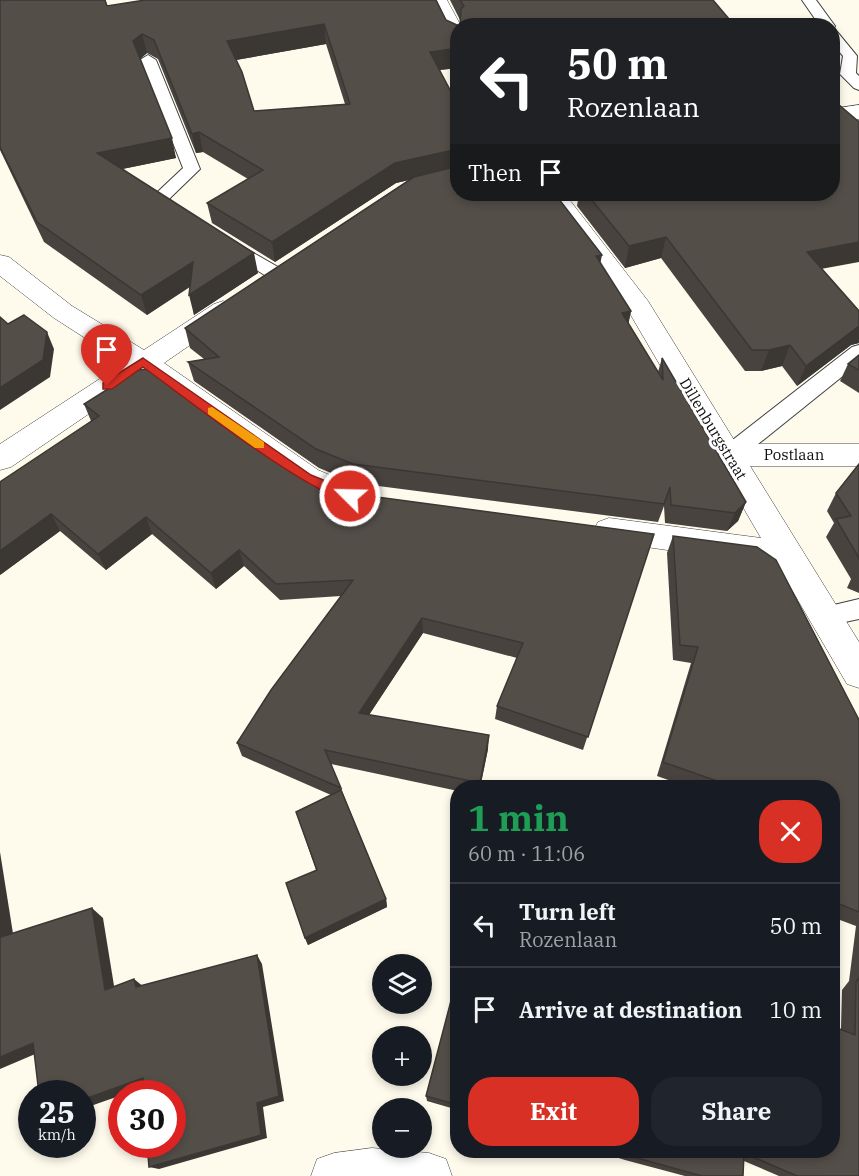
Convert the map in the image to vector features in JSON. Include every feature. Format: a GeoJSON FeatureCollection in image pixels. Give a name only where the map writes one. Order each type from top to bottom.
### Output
{"type":"FeatureCollection","features":[{"type":"Feature","properties":{"kind":"street"},"geometry":{"type":"LineString","coordinates":[[437,0],[450,24]]}},
{"type":"Feature","properties":{"kind":"street"},"geometry":{"type":"LineString","coordinates":[[840,115],[859,112]]}},
{"type":"Feature","properties":{"kind":"street","name":"Dillenburgstraat"},"geometry":{"type":"LineString","coordinates":[[559,201],[639,307],[859,673]]}},
{"type":"Feature","properties":{"kind":"street"},"geometry":{"type":"LineString","coordinates":[[0,263],[63,312],[143,362],[307,478],[350,496],[373,500]]}},
{"type":"Feature","properties":{"kind":"street"},"geometry":{"type":"LineString","coordinates":[[0,459],[268,281]]}},
{"type":"Feature","properties":{"kind":"street","name":"Postlaan"},"geometry":{"type":"LineString","coordinates":[[729,455],[859,455]]}},
{"type":"Feature","properties":{"kind":"street"},"geometry":{"type":"LineString","coordinates":[[582,527],[790,555]]}},
{"type":"Feature","properties":{"kind":"street"},"geometry":{"type":"LineString","coordinates":[[359,1174],[429,1176]]}},
{"type":"Feature","properties":{"kind":"lane"},"geometry":{"type":"LineString","coordinates":[[809,0],[822,18]]}},
{"type":"Feature","properties":{"kind":"lane"},"geometry":{"type":"LineString","coordinates":[[840,43],[849,56],[848,74],[859,85]]}},
{"type":"Feature","properties":{"kind":"lane"},"geometry":{"type":"LineString","coordinates":[[148,60],[192,169],[158,200],[198,225]]}},
{"type":"Feature","properties":{"kind":"lane"},"geometry":{"type":"LineString","coordinates":[[218,238],[268,281]]}},
{"type":"Feature","properties":{"kind":"lane"},"geometry":{"type":"LineString","coordinates":[[729,455],[859,352]]}},
{"type":"Feature","properties":{"kind":"lane"},"geometry":{"type":"LineString","coordinates":[[826,616],[859,609]]}},
{"type":"Feature","properties":{"kind":"building"},"geometry":{"type":"Polygon","coordinates":[[[0,0],[105,0],[107,6],[145,0],[436,0],[446,20],[450,22],[450,49],[430,52],[450,90],[450,151],[395,163],[272,242],[207,203],[263,170],[199,132],[192,134],[154,40],[142,34],[133,41],[172,138],[97,153],[254,253],[189,295],[193,262],[141,295],[37,222],[0,147],[0,0]],[[324,24],[227,41],[242,72],[254,111],[350,104],[324,24]]]}},
{"type":"Feature","properties":{"kind":"building"},"geometry":{"type":"Polygon","coordinates":[[[460,0],[713,0],[728,18],[460,18],[461,9],[464,6],[460,0]]]}},
{"type":"Feature","properties":{"kind":"building"},"geometry":{"type":"Polygon","coordinates":[[[840,106],[859,121],[859,242],[807,252],[859,311],[859,326],[806,366],[790,345],[769,350],[752,350],[666,237],[629,246],[593,201],[840,201],[840,106]]]}},
{"type":"Feature","properties":{"kind":"building"},"geometry":{"type":"Polygon","coordinates":[[[450,168],[450,201],[560,201],[602,255],[596,256],[631,311],[622,313],[663,380],[662,358],[746,502],[735,513],[671,505],[670,487],[664,504],[353,464],[316,449],[188,362],[219,357],[185,328],[414,177],[450,168]]]}},
{"type":"Feature","properties":{"kind":"building"},"geometry":{"type":"Polygon","coordinates":[[[24,315],[47,332],[43,360],[0,388],[0,317],[8,324],[24,315]]]}},
{"type":"Feature","properties":{"kind":"building"},"geometry":{"type":"Polygon","coordinates":[[[859,355],[859,370],[848,364],[859,355]]]}},
{"type":"Feature","properties":{"kind":"building"},"geometry":{"type":"Polygon","coordinates":[[[148,369],[292,471],[347,493],[654,534],[588,737],[497,706],[523,643],[422,618],[359,713],[489,735],[481,780],[466,780],[325,750],[341,788],[237,743],[271,690],[353,580],[276,584],[239,550],[211,573],[146,517],[98,554],[51,514],[0,551],[0,482],[99,416],[84,404],[138,370],[148,369]]]}},
{"type":"Feature","properties":{"kind":"building"},"geometry":{"type":"Polygon","coordinates":[[[859,464],[859,558],[836,519],[851,516],[836,493],[859,464]]]}},
{"type":"Feature","properties":{"kind":"building"},"geometry":{"type":"Polygon","coordinates":[[[673,536],[757,547],[776,560],[859,720],[859,912],[840,904],[840,780],[714,780],[663,762],[698,647],[680,645],[673,536]]]}},
{"type":"Feature","properties":{"kind":"building"},"geometry":{"type":"Polygon","coordinates":[[[341,790],[386,899],[305,938],[286,883],[317,870],[296,812],[341,790]]]}},
{"type":"Feature","properties":{"kind":"building"},"geometry":{"type":"Polygon","coordinates":[[[92,908],[105,990],[134,979],[136,987],[257,955],[279,1096],[257,1103],[261,1135],[186,1156],[186,1080],[143,1080],[143,1078],[108,1080],[108,1091],[96,1095],[96,1080],[37,1080],[33,1043],[0,1057],[0,929],[1,937],[92,908]]]}},
{"type":"Feature","properties":{"kind":"building"},"geometry":{"type":"Polygon","coordinates":[[[859,978],[859,1176],[797,1176],[756,1158],[840,1158],[840,1029],[855,1035],[856,982],[859,978]]]}},
{"type":"Feature","properties":{"kind":"building"},"geometry":{"type":"Polygon","coordinates":[[[450,1004],[450,1103],[426,1096],[429,1086],[432,1086],[432,1073],[450,1004]]]}},
{"type":"Feature","properties":{"kind":"building"},"geometry":{"type":"Polygon","coordinates":[[[148,1158],[180,1158],[149,1167],[148,1158]]]}},
{"type":"Feature","properties":{"kind":"building"},"geometry":{"type":"Polygon","coordinates":[[[637,1158],[744,1158],[743,1176],[702,1176],[637,1158]]]}},
{"type":"Feature","properties":{"kind":"slow traffic"},"geometry":{"type":"LineString","coordinates":[[212,411],[260,445]]}},
{"type":"Feature","properties":{"kind":"route"},"geometry":{"type":"LineString","coordinates":[[107,386],[143,362],[307,478],[350,496]]}}]}
